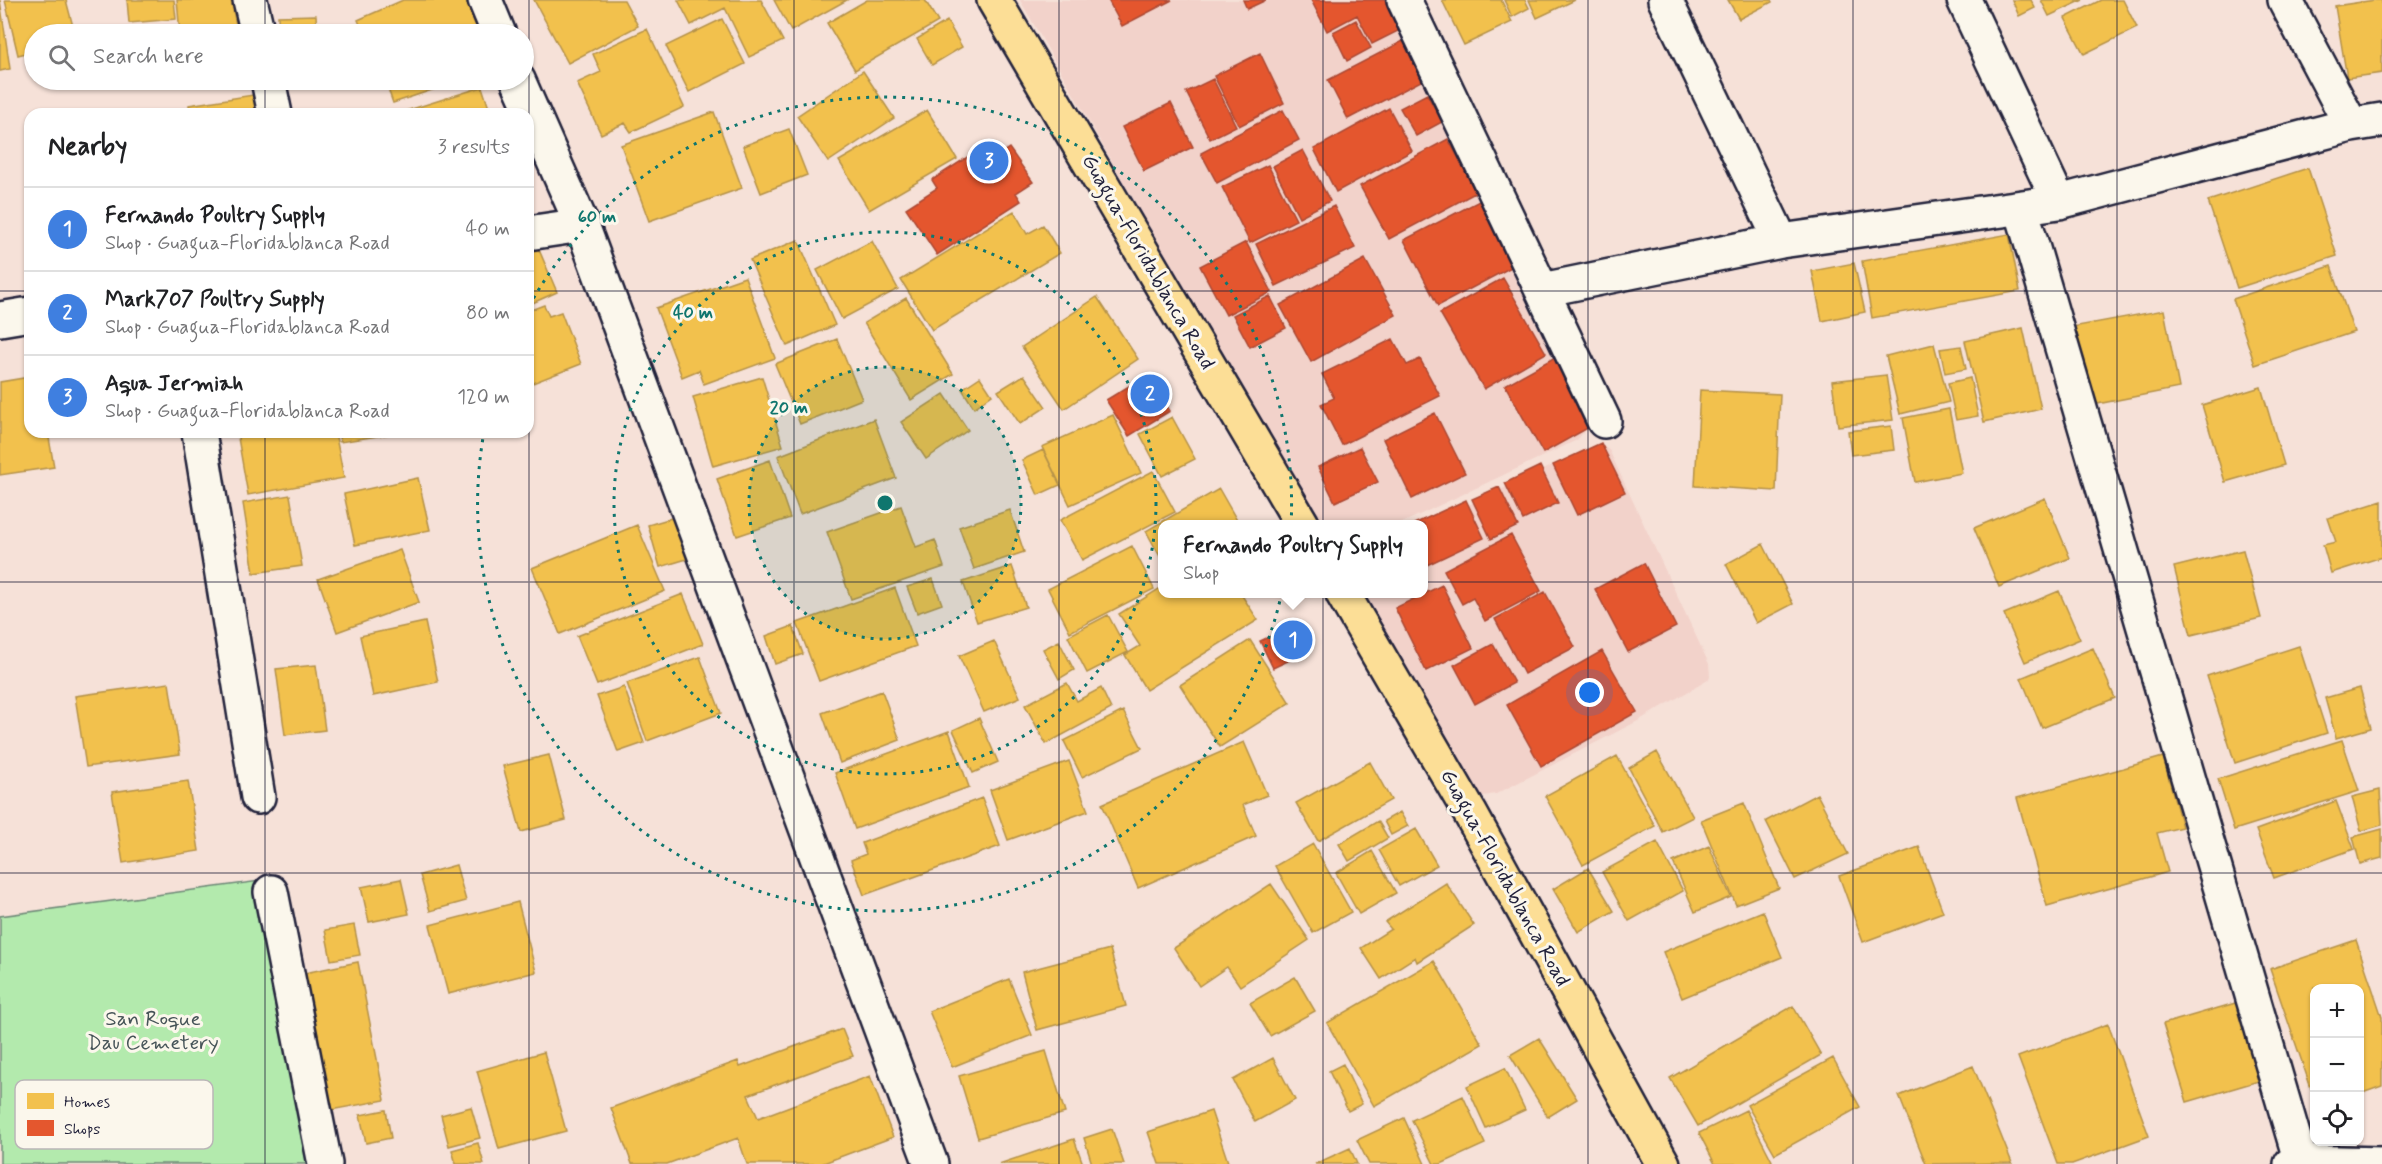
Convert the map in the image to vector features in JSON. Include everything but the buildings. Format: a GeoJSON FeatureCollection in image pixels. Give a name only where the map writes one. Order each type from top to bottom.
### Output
{"type":"FeatureCollection","features":[{"type":"Feature","properties":{"kind":"main road","name":"Guagua-Floridablanca Road"},"geometry":{"type":"LineString","coordinates":[[994,0],[1299,520]]}},
{"type":"Feature","properties":{"kind":"main road","name":"Guagua-Floridablanca Road"},"geometry":{"type":"LineString","coordinates":[[1345,598],[1470,813],[1663,1164]]}},
{"type":"Feature","properties":{"kind":"street"},"geometry":{"type":"LineString","coordinates":[[250,0],[256,24]]}},
{"type":"Feature","properties":{"kind":"street"},"geometry":{"type":"LineString","coordinates":[[485,0],[495,24]]}},
{"type":"Feature","properties":{"kind":"street"},"geometry":{"type":"LineString","coordinates":[[1404,0],[1604,421]]}},
{"type":"Feature","properties":{"kind":"street"},"geometry":{"type":"LineString","coordinates":[[1665,0],[1781,241]]}},
{"type":"Feature","properties":{"kind":"street"},"geometry":{"type":"LineString","coordinates":[[1964,0],[2059,202]]}},
{"type":"Feature","properties":{"kind":"street"},"geometry":{"type":"LineString","coordinates":[[1542,290],[1781,241],[2059,202],[2367,122],[2285,0]]}},
{"type":"Feature","properties":{"kind":"street"},"geometry":{"type":"LineString","coordinates":[[270,90],[274,108]]}},
{"type":"Feature","properties":{"kind":"street"},"geometry":{"type":"LineString","coordinates":[[522,90],[530,108]]}},
{"type":"Feature","properties":{"kind":"street"},"geometry":{"type":"LineString","coordinates":[[534,116],[582,225],[931,1164]]}},
{"type":"Feature","properties":{"kind":"street"},"geometry":{"type":"LineString","coordinates":[[2021,208],[2296,1163],[2382,1164]]}},
{"type":"Feature","properties":{"kind":"street"},"geometry":{"type":"LineString","coordinates":[[534,232],[582,225]]}},
{"type":"Feature","properties":{"kind":"street"},"geometry":{"type":"LineString","coordinates":[[0,319],[24,315]]}},
{"type":"Feature","properties":{"kind":"street"},"geometry":{"type":"LineString","coordinates":[[200,438],[258,797]]}},
{"type":"Feature","properties":{"kind":"street"},"geometry":{"type":"LineString","coordinates":[[271,892],[325,1164]]}},
{"type":"Feature","properties":{"kind":"shaded area"},"geometry":{"type":"Polygon","coordinates":[[[1020,0],[1392,0],[1590,423],[1577,440],[1408,520],[1316,520],[1020,0]]]}},
{"type":"Feature","properties":{"kind":"shaded area"},"geometry":{"type":"Polygon","coordinates":[[[1595,445],[1601,445],[1609,450],[1709,664],[1708,680],[1636,722],[1496,794],[1483,796],[1468,791],[1355,598],[1428,598],[1428,524],[1595,445]]]}},
{"type":"Feature","properties":{"kind":"green space","name":"San Roque Dau Cemetery"},"geometry":{"type":"Polygon","coordinates":[[[260,881],[314,1164],[0,1164],[0,916],[260,881]]]}},
{"type":"Feature","properties":{"kind":"place","name":"Aqua Jermiah"},"geometry":{"type":"Point","coordinates":[989,161]}},
{"type":"Feature","properties":{"kind":"place","name":"Mark707 Poultry Supply"},"geometry":{"type":"Point","coordinates":[1150,394]}},
{"type":"Feature","properties":{"kind":"place","name":"Fernando Poultry Supply"},"geometry":{"type":"Point","coordinates":[1293,640]}}]}
